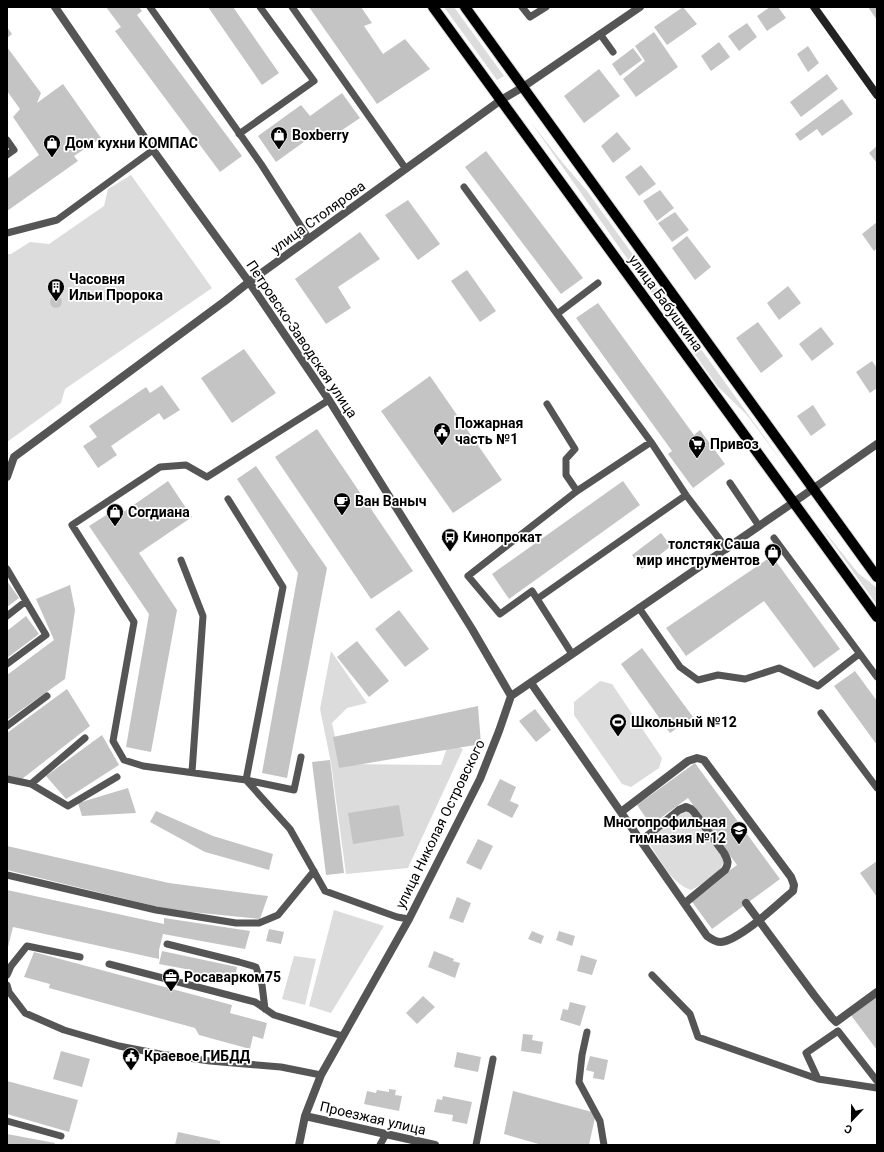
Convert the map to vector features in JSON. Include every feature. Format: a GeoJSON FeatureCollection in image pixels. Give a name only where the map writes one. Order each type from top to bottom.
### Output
{"type":"FeatureCollection","features":[{"type":"Feature","properties":{"kind":"main road","name":"улица Бабушкина"},"geometry":{"type":"LineString","coordinates":[[433,7],[877,617]]}},
{"type":"Feature","properties":{"kind":"main road","name":"улица Бабушкина"},"geometry":{"type":"LineString","coordinates":[[465,7],[877,577]]}},
{"type":"Feature","properties":{"kind":"main road"},"geometry":{"type":"LineString","coordinates":[[817,8],[877,95]]}},
{"type":"Feature","properties":{"kind":"street","name":"Петровско-Заводская улица"},"geometry":{"type":"LineString","coordinates":[[56,7],[154,150],[249,282],[329,400],[472,629],[511,696]]}},
{"type":"Feature","properties":{"kind":"street","name":"улица Столярова"},"geometry":{"type":"LineString","coordinates":[[7,476],[14,457],[249,282],[501,100],[523,87],[640,7]]}},
{"type":"Feature","properties":{"kind":"street"},"geometry":{"type":"LineString","coordinates":[[511,696],[727,549],[877,444]]}},
{"type":"Feature","properties":{"kind":"street"},"geometry":{"type":"LineString","coordinates":[[531,683],[707,936],[719,942],[731,940],[758,921],[793,891],[794,885],[791,877],[704,760],[697,758],[688,761],[621,812]]}},
{"type":"Feature","properties":{"kind":"street","name":"улица Николая Островского"},"geometry":{"type":"LineString","coordinates":[[299,1145],[305,1116],[321,1075],[408,919],[480,779],[511,696]]}},
{"type":"Feature","properties":{"kind":"street"},"geometry":{"type":"LineString","coordinates":[[641,841],[679,810],[686,807],[691,808],[724,853],[728,860],[728,866],[725,870],[685,903]]}},
{"type":"Feature","properties":{"kind":"street"},"geometry":{"type":"LineString","coordinates":[[746,903],[818,1001],[836,1022],[877,992]]}},
{"type":"Feature","properties":{"kind":"street","name":"Проезжая улица"},"geometry":{"type":"LineString","coordinates":[[305,1116],[435,1145]]}},
{"type":"Feature","properties":{"kind":"lane"},"geometry":{"type":"LineString","coordinates":[[150,7],[239,134],[309,238]]}},
{"type":"Feature","properties":{"kind":"lane"},"geometry":{"type":"LineString","coordinates":[[239,134],[314,82],[260,7]]}},
{"type":"Feature","properties":{"kind":"lane"},"geometry":{"type":"LineString","coordinates":[[292,7],[406,169]]}},
{"type":"Feature","properties":{"kind":"lane"},"geometry":{"type":"LineString","coordinates":[[522,7],[530,17],[546,7]]}},
{"type":"Feature","properties":{"kind":"lane"},"geometry":{"type":"LineString","coordinates":[[600,34],[613,52]]}},
{"type":"Feature","properties":{"kind":"lane"},"geometry":{"type":"LineString","coordinates":[[7,140],[14,150],[7,155]]}},
{"type":"Feature","properties":{"kind":"lane"},"geometry":{"type":"LineString","coordinates":[[7,232],[58,220],[154,150]]}},
{"type":"Feature","properties":{"kind":"lane"},"geometry":{"type":"LineString","coordinates":[[464,187],[651,442],[686,495],[727,549]]}},
{"type":"Feature","properties":{"kind":"lane"},"geometry":{"type":"LineString","coordinates":[[558,314],[598,283]]}},
{"type":"Feature","properties":{"kind":"lane"},"geometry":{"type":"LineString","coordinates":[[301,757],[294,790],[246,780],[143,766],[124,760],[112,741],[134,622],[72,525],[160,467],[186,465],[207,477],[329,400]]}},
{"type":"Feature","properties":{"kind":"lane"},"geometry":{"type":"LineString","coordinates":[[547,404],[575,449],[566,459],[566,475],[577,491]]}},
{"type":"Feature","properties":{"kind":"lane"},"geometry":{"type":"LineString","coordinates":[[572,654],[532,591],[500,614],[468,576],[577,491],[651,442]]}},
{"type":"Feature","properties":{"kind":"lane"},"geometry":{"type":"LineString","coordinates":[[730,483],[759,526]]}},
{"type":"Feature","properties":{"kind":"lane"},"geometry":{"type":"LineString","coordinates":[[537,599],[686,495]]}},
{"type":"Feature","properties":{"kind":"lane"},"geometry":{"type":"LineString","coordinates":[[228,499],[283,587],[246,780]]}},
{"type":"Feature","properties":{"kind":"lane"},"geometry":{"type":"LineString","coordinates":[[774,538],[877,677]]}},
{"type":"Feature","properties":{"kind":"lane"},"geometry":{"type":"LineString","coordinates":[[181,560],[203,616],[192,772]]}},
{"type":"Feature","properties":{"kind":"lane"},"geometry":{"type":"LineString","coordinates":[[7,569],[46,635],[7,664]]}},
{"type":"Feature","properties":{"kind":"lane"},"geometry":{"type":"LineString","coordinates":[[7,616],[26,601]]}},
{"type":"Feature","properties":{"kind":"lane"},"geometry":{"type":"LineString","coordinates":[[639,608],[680,667],[698,680],[718,675],[745,679],[779,668],[818,686],[860,654]]}},
{"type":"Feature","properties":{"kind":"lane"},"geometry":{"type":"LineString","coordinates":[[7,726],[47,696]]}},
{"type":"Feature","properties":{"kind":"lane"},"geometry":{"type":"LineString","coordinates":[[822,713],[877,788]]}},
{"type":"Feature","properties":{"kind":"lane"},"geometry":{"type":"LineString","coordinates":[[31,784],[85,738]]}},
{"type":"Feature","properties":{"kind":"lane"},"geometry":{"type":"LineString","coordinates":[[7,780],[31,784],[68,806],[117,777]]}},
{"type":"Feature","properties":{"kind":"lane"},"geometry":{"type":"LineString","coordinates":[[246,780],[290,829],[325,891],[397,917],[408,919]]}},
{"type":"Feature","properties":{"kind":"lane"},"geometry":{"type":"LineString","coordinates":[[7,875],[156,910],[236,923],[259,924],[278,915],[314,871]]}},
{"type":"Feature","properties":{"kind":"lane"},"geometry":{"type":"LineString","coordinates":[[167,944],[256,967],[262,985],[265,1009]]}},
{"type":"Feature","properties":{"kind":"lane"},"geometry":{"type":"LineString","coordinates":[[7,976],[11,966],[27,946],[80,956]]}},
{"type":"Feature","properties":{"kind":"lane"},"geometry":{"type":"LineString","coordinates":[[109,964],[255,1002],[274,1015],[343,1036]]}},
{"type":"Feature","properties":{"kind":"lane"},"geometry":{"type":"LineString","coordinates":[[652,975],[690,1014],[698,1037],[818,1079],[877,1088]]}},
{"type":"Feature","properties":{"kind":"lane"},"geometry":{"type":"LineString","coordinates":[[7,985],[9,992],[25,1013],[64,1030],[119,1046],[160,1054],[210,1061],[282,1067],[321,1075]]}},
{"type":"Feature","properties":{"kind":"lane"},"geometry":{"type":"LineString","coordinates":[[818,1079],[806,1053],[838,1031],[877,1081]]}},
{"type":"Feature","properties":{"kind":"lane"},"geometry":{"type":"LineString","coordinates":[[587,1032],[582,1055],[579,1082],[600,1121],[604,1145]]}},
{"type":"Feature","properties":{"kind":"lane"},"geometry":{"type":"LineString","coordinates":[[476,1145],[493,1059]]}},
{"type":"Feature","properties":{"kind":"lane"},"geometry":{"type":"LineString","coordinates":[[7,1121],[61,1136]]}},
{"type":"Feature","properties":{"kind":"lane"},"geometry":{"type":"LineString","coordinates":[[380,1145],[386,1134]]}},
{"type":"Feature","properties":{"kind":"shaded area"},"geometry":{"type":"Polygon","coordinates":[[[444,7],[454,7],[504,76],[497,80],[444,7]]]}},
{"type":"Feature","properties":{"kind":"shaded area"},"geometry":{"type":"Polygon","coordinates":[[[530,121],[587,191],[786,467],[746,414],[718,387],[530,121]]]}},
{"type":"Feature","properties":{"kind":"shaded area"},"geometry":{"type":"Polygon","coordinates":[[[131,175],[212,288],[65,389],[61,403],[7,442],[7,254],[11,254],[30,242],[49,244],[104,206],[108,189],[131,175]]]}},
{"type":"Feature","properties":{"kind":"shaded area"},"geometry":{"type":"Polygon","coordinates":[[[818,523],[858,573],[877,588],[877,605],[818,523]]]}},
{"type":"Feature","properties":{"kind":"shaded area"},"geometry":{"type":"Polygon","coordinates":[[[331,651],[367,703],[347,708],[332,723],[341,764],[441,765],[447,748],[457,746],[463,749],[408,868],[346,874],[331,763],[320,709],[331,651]]]}},
{"type":"Feature","properties":{"kind":"shaded area","name":"Школьный №12"},"geometry":{"type":"Polygon","coordinates":[[[600,681],[612,684],[662,758],[659,768],[631,787],[622,784],[574,715],[574,702],[600,681]]]}},
{"type":"Feature","properties":{"kind":"shaded area"},"geometry":{"type":"Polygon","coordinates":[[[686,811],[700,825],[723,858],[721,868],[717,873],[691,890],[684,887],[672,877],[649,843],[658,831],[686,811]]]}},
{"type":"Feature","properties":{"kind":"shaded area"},"geometry":{"type":"Polygon","coordinates":[[[334,910],[384,926],[331,1013],[309,1006],[334,910]]]}},
{"type":"Feature","properties":{"kind":"shaded area"},"geometry":{"type":"Polygon","coordinates":[[[294,956],[316,959],[305,1005],[282,999],[294,956]]]}},
{"type":"Feature","properties":{"kind":"building"},"geometry":{"type":"Polygon","coordinates":[[[106,7],[139,7],[142,11],[137,15],[242,156],[220,172],[115,31],[121,27],[106,7]]]}},
{"type":"Feature","properties":{"kind":"building"},"geometry":{"type":"Polygon","coordinates":[[[208,7],[233,7],[279,73],[262,85],[208,7]]]}},
{"type":"Feature","properties":{"kind":"building"},"geometry":{"type":"Polygon","coordinates":[[[309,7],[361,7],[372,23],[364,26],[383,54],[405,39],[430,69],[377,104],[309,7]]]}},
{"type":"Feature","properties":{"kind":"building"},"geometry":{"type":"Polygon","coordinates":[[[683,7],[697,24],[667,45],[654,27],[683,7]]]}},
{"type":"Feature","properties":{"kind":"building"},"geometry":{"type":"Polygon","coordinates":[[[770,7],[778,7],[786,18],[767,31],[757,16],[770,7]]]}},
{"type":"Feature","properties":{"kind":"building"},"geometry":{"type":"Polygon","coordinates":[[[868,7],[877,7],[877,20],[868,7]]]}},
{"type":"Feature","properties":{"kind":"building"},"geometry":{"type":"Polygon","coordinates":[[[747,23],[757,37],[739,51],[728,36],[747,23]]]}},
{"type":"Feature","properties":{"kind":"building"},"geometry":{"type":"Polygon","coordinates":[[[7,27],[12,34],[7,38],[7,27]]]}},
{"type":"Feature","properties":{"kind":"building"},"geometry":{"type":"Polygon","coordinates":[[[654,32],[678,67],[636,97],[623,79],[645,61],[635,46],[654,32]]]}},
{"type":"Feature","properties":{"kind":"building"},"geometry":{"type":"Polygon","coordinates":[[[719,42],[730,57],[711,71],[701,56],[719,42]]]}},
{"type":"Feature","properties":{"kind":"building"},"geometry":{"type":"Polygon","coordinates":[[[808,46],[819,63],[808,72],[797,54],[808,46]]]}},
{"type":"Feature","properties":{"kind":"building"},"geometry":{"type":"Polygon","coordinates":[[[7,47],[41,93],[37,103],[63,84],[101,138],[74,156],[78,161],[7,211],[7,179],[39,155],[13,117],[20,109],[7,91],[7,47]]]}},
{"type":"Feature","properties":{"kind":"building"},"geometry":{"type":"Polygon","coordinates":[[[633,48],[642,60],[620,76],[612,64],[633,48]]]}},
{"type":"Feature","properties":{"kind":"building"},"geometry":{"type":"Polygon","coordinates":[[[599,69],[620,96],[584,123],[564,96],[599,69]]]}},
{"type":"Feature","properties":{"kind":"building"},"geometry":{"type":"Polygon","coordinates":[[[827,74],[838,89],[801,117],[790,102],[827,74]]]}},
{"type":"Feature","properties":{"kind":"building"},"geometry":{"type":"Polygon","coordinates":[[[342,93],[360,118],[326,141],[319,131],[276,162],[258,136],[301,105],[310,116],[342,93]]]}},
{"type":"Feature","properties":{"kind":"building"},"geometry":{"type":"Polygon","coordinates":[[[842,99],[853,114],[822,136],[817,129],[800,141],[795,134],[842,99]]]}},
{"type":"Feature","properties":{"kind":"building"},"geometry":{"type":"Polygon","coordinates":[[[617,132],[631,149],[613,163],[601,146],[617,132]]]}},
{"type":"Feature","properties":{"kind":"building"},"geometry":{"type":"Polygon","coordinates":[[[877,146],[877,163],[869,153],[877,146]]]}},
{"type":"Feature","properties":{"kind":"building"},"geometry":{"type":"Polygon","coordinates":[[[486,151],[583,278],[561,294],[465,167],[486,151]]]}},
{"type":"Feature","properties":{"kind":"building"},"geometry":{"type":"Polygon","coordinates":[[[641,165],[656,184],[639,196],[625,177],[641,165]]]}},
{"type":"Feature","properties":{"kind":"building"},"geometry":{"type":"Polygon","coordinates":[[[660,190],[674,208],[657,221],[643,201],[660,190]]]}},
{"type":"Feature","properties":{"kind":"building"},"geometry":{"type":"Polygon","coordinates":[[[408,200],[440,244],[418,260],[385,215],[408,200]]]}},
{"type":"Feature","properties":{"kind":"building"},"geometry":{"type":"Polygon","coordinates":[[[675,212],[689,230],[672,242],[658,223],[675,212]]]}},
{"type":"Feature","properties":{"kind":"building"},"geometry":{"type":"Polygon","coordinates":[[[877,222],[877,248],[874,251],[862,234],[877,222]]]}},
{"type":"Feature","properties":{"kind":"building"},"geometry":{"type":"Polygon","coordinates":[[[360,232],[380,259],[338,287],[351,308],[326,324],[295,279],[360,232]]]}},
{"type":"Feature","properties":{"kind":"building"},"geometry":{"type":"Polygon","coordinates":[[[687,236],[711,267],[695,280],[672,248],[687,236]]]}},
{"type":"Feature","properties":{"kind":"building"},"geometry":{"type":"Polygon","coordinates":[[[467,270],[496,311],[480,322],[451,281],[467,270]]]}},
{"type":"Feature","properties":{"kind":"building"},"geometry":{"type":"Polygon","coordinates":[[[788,286],[801,303],[779,320],[767,303],[788,286]]]}},
{"type":"Feature","properties":{"kind":"building","name":"Часовня Ильи Пророка"},"geometry":{"type":"Polygon","coordinates":[[[54,296],[58,296],[62,302],[58,308],[54,308],[50,304],[50,300],[54,296]]]}},
{"type":"Feature","properties":{"kind":"building"},"geometry":{"type":"Polygon","coordinates":[[[598,303],[694,435],[700,430],[725,464],[693,488],[668,454],[672,451],[576,318],[598,303]]]}},
{"type":"Feature","properties":{"kind":"building"},"geometry":{"type":"Polygon","coordinates":[[[758,322],[783,356],[761,373],[736,338],[758,322]]]}},
{"type":"Feature","properties":{"kind":"building"},"geometry":{"type":"Polygon","coordinates":[[[821,327],[834,344],[812,361],[799,344],[821,327]]]}},
{"type":"Feature","properties":{"kind":"building"},"geometry":{"type":"Polygon","coordinates":[[[244,349],[276,393],[232,423],[201,378],[244,349]]]}},
{"type":"Feature","properties":{"kind":"building"},"geometry":{"type":"Polygon","coordinates":[[[872,361],[877,368],[877,388],[870,393],[856,372],[872,361]]]}},
{"type":"Feature","properties":{"kind":"building","name":"Пожарная часть №1"},"geometry":{"type":"Polygon","coordinates":[[[430,376],[502,480],[453,513],[381,411],[430,376]]]}},
{"type":"Feature","properties":{"kind":"building"},"geometry":{"type":"Polygon","coordinates":[[[162,385],[180,410],[164,420],[159,413],[111,446],[117,455],[98,468],[83,446],[97,437],[89,426],[146,387],[150,393],[162,385]]]}},
{"type":"Feature","properties":{"kind":"building"},"geometry":{"type":"Polygon","coordinates":[[[813,405],[826,425],[811,436],[797,416],[813,405]]]}},
{"type":"Feature","properties":{"kind":"building"},"geometry":{"type":"Polygon","coordinates":[[[317,429],[413,571],[371,599],[275,457],[317,429]]]}},
{"type":"Feature","properties":{"kind":"building"},"geometry":{"type":"Polygon","coordinates":[[[256,466],[327,568],[287,778],[262,773],[298,573],[237,479],[256,466]]]}},
{"type":"Feature","properties":{"kind":"building"},"geometry":{"type":"Polygon","coordinates":[[[168,481],[192,517],[139,553],[177,610],[151,752],[126,747],[149,614],[89,526],[111,512],[115,518],[168,481]]]}},
{"type":"Feature","properties":{"kind":"building"},"geometry":{"type":"Polygon","coordinates":[[[623,481],[640,505],[509,599],[492,574],[623,481]]]}},
{"type":"Feature","properties":{"kind":"building"},"geometry":{"type":"Polygon","coordinates":[[[661,533],[671,546],[642,569],[632,555],[661,533]]]}},
{"type":"Feature","properties":{"kind":"building"},"geometry":{"type":"Polygon","coordinates":[[[772,556],[840,649],[814,668],[764,601],[686,656],[666,628],[772,556]]]}},
{"type":"Feature","properties":{"kind":"building"},"geometry":{"type":"Polygon","coordinates":[[[7,581],[19,598],[7,607],[7,581]]]}},
{"type":"Feature","properties":{"kind":"building"},"geometry":{"type":"Polygon","coordinates":[[[70,585],[75,610],[65,679],[7,720],[7,675],[54,640],[36,599],[70,585]]]}},
{"type":"Feature","properties":{"kind":"building"},"geometry":{"type":"Polygon","coordinates":[[[399,610],[429,649],[405,667],[375,629],[399,610]]]}},
{"type":"Feature","properties":{"kind":"building"},"geometry":{"type":"Polygon","coordinates":[[[26,616],[39,634],[7,658],[7,631],[26,616]]]}},
{"type":"Feature","properties":{"kind":"building"},"geometry":{"type":"Polygon","coordinates":[[[357,641],[389,681],[369,697],[337,657],[357,641]]]}},
{"type":"Feature","properties":{"kind":"building"},"geometry":{"type":"Polygon","coordinates":[[[642,648],[693,717],[670,733],[621,664],[642,648]]]}},
{"type":"Feature","properties":{"kind":"building"},"geometry":{"type":"Polygon","coordinates":[[[855,671],[877,701],[877,745],[834,686],[855,671]]]}},
{"type":"Feature","properties":{"kind":"building"},"geometry":{"type":"Polygon","coordinates":[[[67,689],[90,726],[22,779],[7,776],[7,733],[67,689]]]}},
{"type":"Feature","properties":{"kind":"building"},"geometry":{"type":"Polygon","coordinates":[[[478,706],[481,744],[339,768],[333,737],[478,706]]]}},
{"type":"Feature","properties":{"kind":"building"},"geometry":{"type":"Polygon","coordinates":[[[535,709],[551,730],[536,742],[519,721],[535,709]]]}},
{"type":"Feature","properties":{"kind":"building"},"geometry":{"type":"Polygon","coordinates":[[[102,735],[119,765],[66,799],[46,776],[102,735]]]}},
{"type":"Feature","properties":{"kind":"building"},"geometry":{"type":"Polygon","coordinates":[[[330,760],[344,873],[326,875],[312,762],[330,760]]]}},
{"type":"Feature","properties":{"kind":"building","name":"Многопрофильная гимназия №12"},"geometry":{"type":"Polygon","coordinates":[[[695,763],[780,879],[712,929],[690,899],[737,865],[688,798],[651,825],[637,805],[695,763]]]}},
{"type":"Feature","properties":{"kind":"building"},"geometry":{"type":"Polygon","coordinates":[[[500,779],[516,787],[510,801],[519,805],[512,818],[487,805],[500,779]]]}},
{"type":"Feature","properties":{"kind":"building"},"geometry":{"type":"Polygon","coordinates":[[[128,788],[136,813],[82,816],[78,803],[128,788]]]}},
{"type":"Feature","properties":{"kind":"building"},"geometry":{"type":"Polygon","coordinates":[[[399,805],[404,836],[353,844],[348,813],[399,805]]]}},
{"type":"Feature","properties":{"kind":"building"},"geometry":{"type":"Polygon","coordinates":[[[156,811],[213,836],[273,854],[269,870],[205,852],[150,822],[156,811]]]}},
{"type":"Feature","properties":{"kind":"building"},"geometry":{"type":"Polygon","coordinates":[[[478,839],[493,846],[481,870],[466,863],[478,839]]]}},
{"type":"Feature","properties":{"kind":"building"},"geometry":{"type":"Polygon","coordinates":[[[7,846],[169,883],[268,896],[260,919],[171,910],[7,870],[7,846]]]}},
{"type":"Feature","properties":{"kind":"building"},"geometry":{"type":"Polygon","coordinates":[[[877,861],[877,897],[860,873],[877,861]]]}},
{"type":"Feature","properties":{"kind":"building"},"geometry":{"type":"Polygon","coordinates":[[[7,890],[164,924],[164,918],[250,931],[245,949],[163,934],[159,950],[159,959],[13,927],[7,951],[7,890]]]}},
{"type":"Feature","properties":{"kind":"building"},"geometry":{"type":"Polygon","coordinates":[[[457,897],[471,903],[463,923],[449,918],[457,897]]]}},
{"type":"Feature","properties":{"kind":"building"},"geometry":{"type":"Polygon","coordinates":[[[269,929],[284,932],[281,944],[266,941],[269,929]]]}},
{"type":"Feature","properties":{"kind":"building"},"geometry":{"type":"Polygon","coordinates":[[[532,931],[544,936],[541,944],[528,939],[532,931]]]}},
{"type":"Feature","properties":{"kind":"building"},"geometry":{"type":"Polygon","coordinates":[[[559,931],[575,936],[572,946],[556,940],[559,931]]]}},
{"type":"Feature","properties":{"kind":"building"},"geometry":{"type":"Polygon","coordinates":[[[162,951],[237,967],[234,984],[190,974],[191,970],[159,964],[162,951]]]}},
{"type":"Feature","properties":{"kind":"building"},"geometry":{"type":"Polygon","coordinates":[[[434,951],[460,963],[455,978],[428,967],[434,951]]]}},
{"type":"Feature","properties":{"kind":"building"},"geometry":{"type":"Polygon","coordinates":[[[34,952],[232,1005],[230,1013],[267,1023],[263,1039],[253,1036],[250,1049],[199,1035],[195,1028],[49,988],[50,984],[24,977],[34,952]]]}},
{"type":"Feature","properties":{"kind":"building"},"geometry":{"type":"Polygon","coordinates":[[[581,955],[597,960],[592,975],[577,971],[581,955]]]}},
{"type":"Feature","properties":{"kind":"building"},"geometry":{"type":"Polygon","coordinates":[[[423,996],[435,1007],[417,1024],[406,1013],[423,996]]]}},
{"type":"Feature","properties":{"kind":"building"},"geometry":{"type":"Polygon","coordinates":[[[877,996],[877,1050],[850,1014],[877,996]]]}},
{"type":"Feature","properties":{"kind":"building"},"geometry":{"type":"Polygon","coordinates":[[[570,1002],[586,1006],[580,1026],[560,1020],[563,1009],[568,1010],[570,1002]]]}},
{"type":"Feature","properties":{"kind":"building"},"geometry":{"type":"Polygon","coordinates":[[[523,1034],[533,1035],[532,1040],[543,1042],[541,1054],[521,1051],[523,1034]]]}},
{"type":"Feature","properties":{"kind":"building"},"geometry":{"type":"Polygon","coordinates":[[[61,1051],[90,1059],[82,1087],[53,1079],[61,1051]]]}},
{"type":"Feature","properties":{"kind":"building"},"geometry":{"type":"Polygon","coordinates":[[[457,1052],[481,1057],[478,1072],[454,1067],[457,1052]]]}},
{"type":"Feature","properties":{"kind":"building"},"geometry":{"type":"Polygon","coordinates":[[[590,1056],[608,1060],[604,1080],[593,1078],[594,1072],[586,1070],[590,1056]]]}},
{"type":"Feature","properties":{"kind":"building"},"geometry":{"type":"Polygon","coordinates":[[[7,1081],[78,1100],[69,1132],[7,1114],[7,1081]]]}},
{"type":"Feature","properties":{"kind":"building"},"geometry":{"type":"Polygon","coordinates":[[[389,1089],[396,1090],[395,1095],[402,1096],[399,1111],[364,1104],[367,1091],[376,1093],[377,1090],[389,1092],[389,1089]]]}},
{"type":"Feature","properties":{"kind":"building"},"geometry":{"type":"Polygon","coordinates":[[[513,1091],[596,1113],[589,1145],[542,1145],[504,1134],[513,1091]]]}},
{"type":"Feature","properties":{"kind":"building"},"geometry":{"type":"Polygon","coordinates":[[[443,1096],[472,1102],[467,1124],[452,1121],[453,1115],[434,1112],[437,1099],[442,1100],[443,1096]]]}},
{"type":"Feature","properties":{"kind":"building"},"geometry":{"type":"Polygon","coordinates":[[[178,1132],[220,1141],[220,1145],[175,1145],[178,1132]]]}},
{"type":"Feature","properties":{"kind":"building"},"geometry":{"type":"Polygon","coordinates":[[[7,1134],[55,1143],[54,1145],[7,1145],[7,1134]]]}},
{"type":"Feature","properties":{"kind":"place","name":"Boxberry"},"geometry":{"type":"Point","coordinates":[279,150]}},
{"type":"Feature","properties":{"kind":"place","name":"Дом кухни КОМПАС"},"geometry":{"type":"Point","coordinates":[52,158]}},
{"type":"Feature","properties":{"kind":"place","name":"Часовня Ильи Пророка"},"geometry":{"type":"Point","coordinates":[56,302]}},
{"type":"Feature","properties":{"kind":"place","name":"Пожарная часть №1"},"geometry":{"type":"Point","coordinates":[442,446]}},
{"type":"Feature","properties":{"kind":"place","name":"Привоз"},"geometry":{"type":"Point","coordinates":[697,459]}},
{"type":"Feature","properties":{"kind":"place","name":"Ван Ваныч"},"geometry":{"type":"Point","coordinates":[342,516]}},
{"type":"Feature","properties":{"kind":"place","name":"Согдиана"},"geometry":{"type":"Point","coordinates":[115,527]}},
{"type":"Feature","properties":{"kind":"place","name":"Кинопрокат"},"geometry":{"type":"Point","coordinates":[450,552]}},
{"type":"Feature","properties":{"kind":"place","name":"толстяк Саша мир инструментов"},"geometry":{"type":"Point","coordinates":[773,567]}},
{"type":"Feature","properties":{"kind":"place","name":"Школьный №12"},"geometry":{"type":"Point","coordinates":[618,737]}},
{"type":"Feature","properties":{"kind":"place","name":"Многопрофильная гимназия №12"},"geometry":{"type":"Point","coordinates":[739,845]}},
{"type":"Feature","properties":{"kind":"place","name":"Росаварком75"},"geometry":{"type":"Point","coordinates":[171,992]}},
{"type":"Feature","properties":{"kind":"place","name":"Краевое ГИБДД"},"geometry":{"type":"Point","coordinates":[131,1071]}}]}
